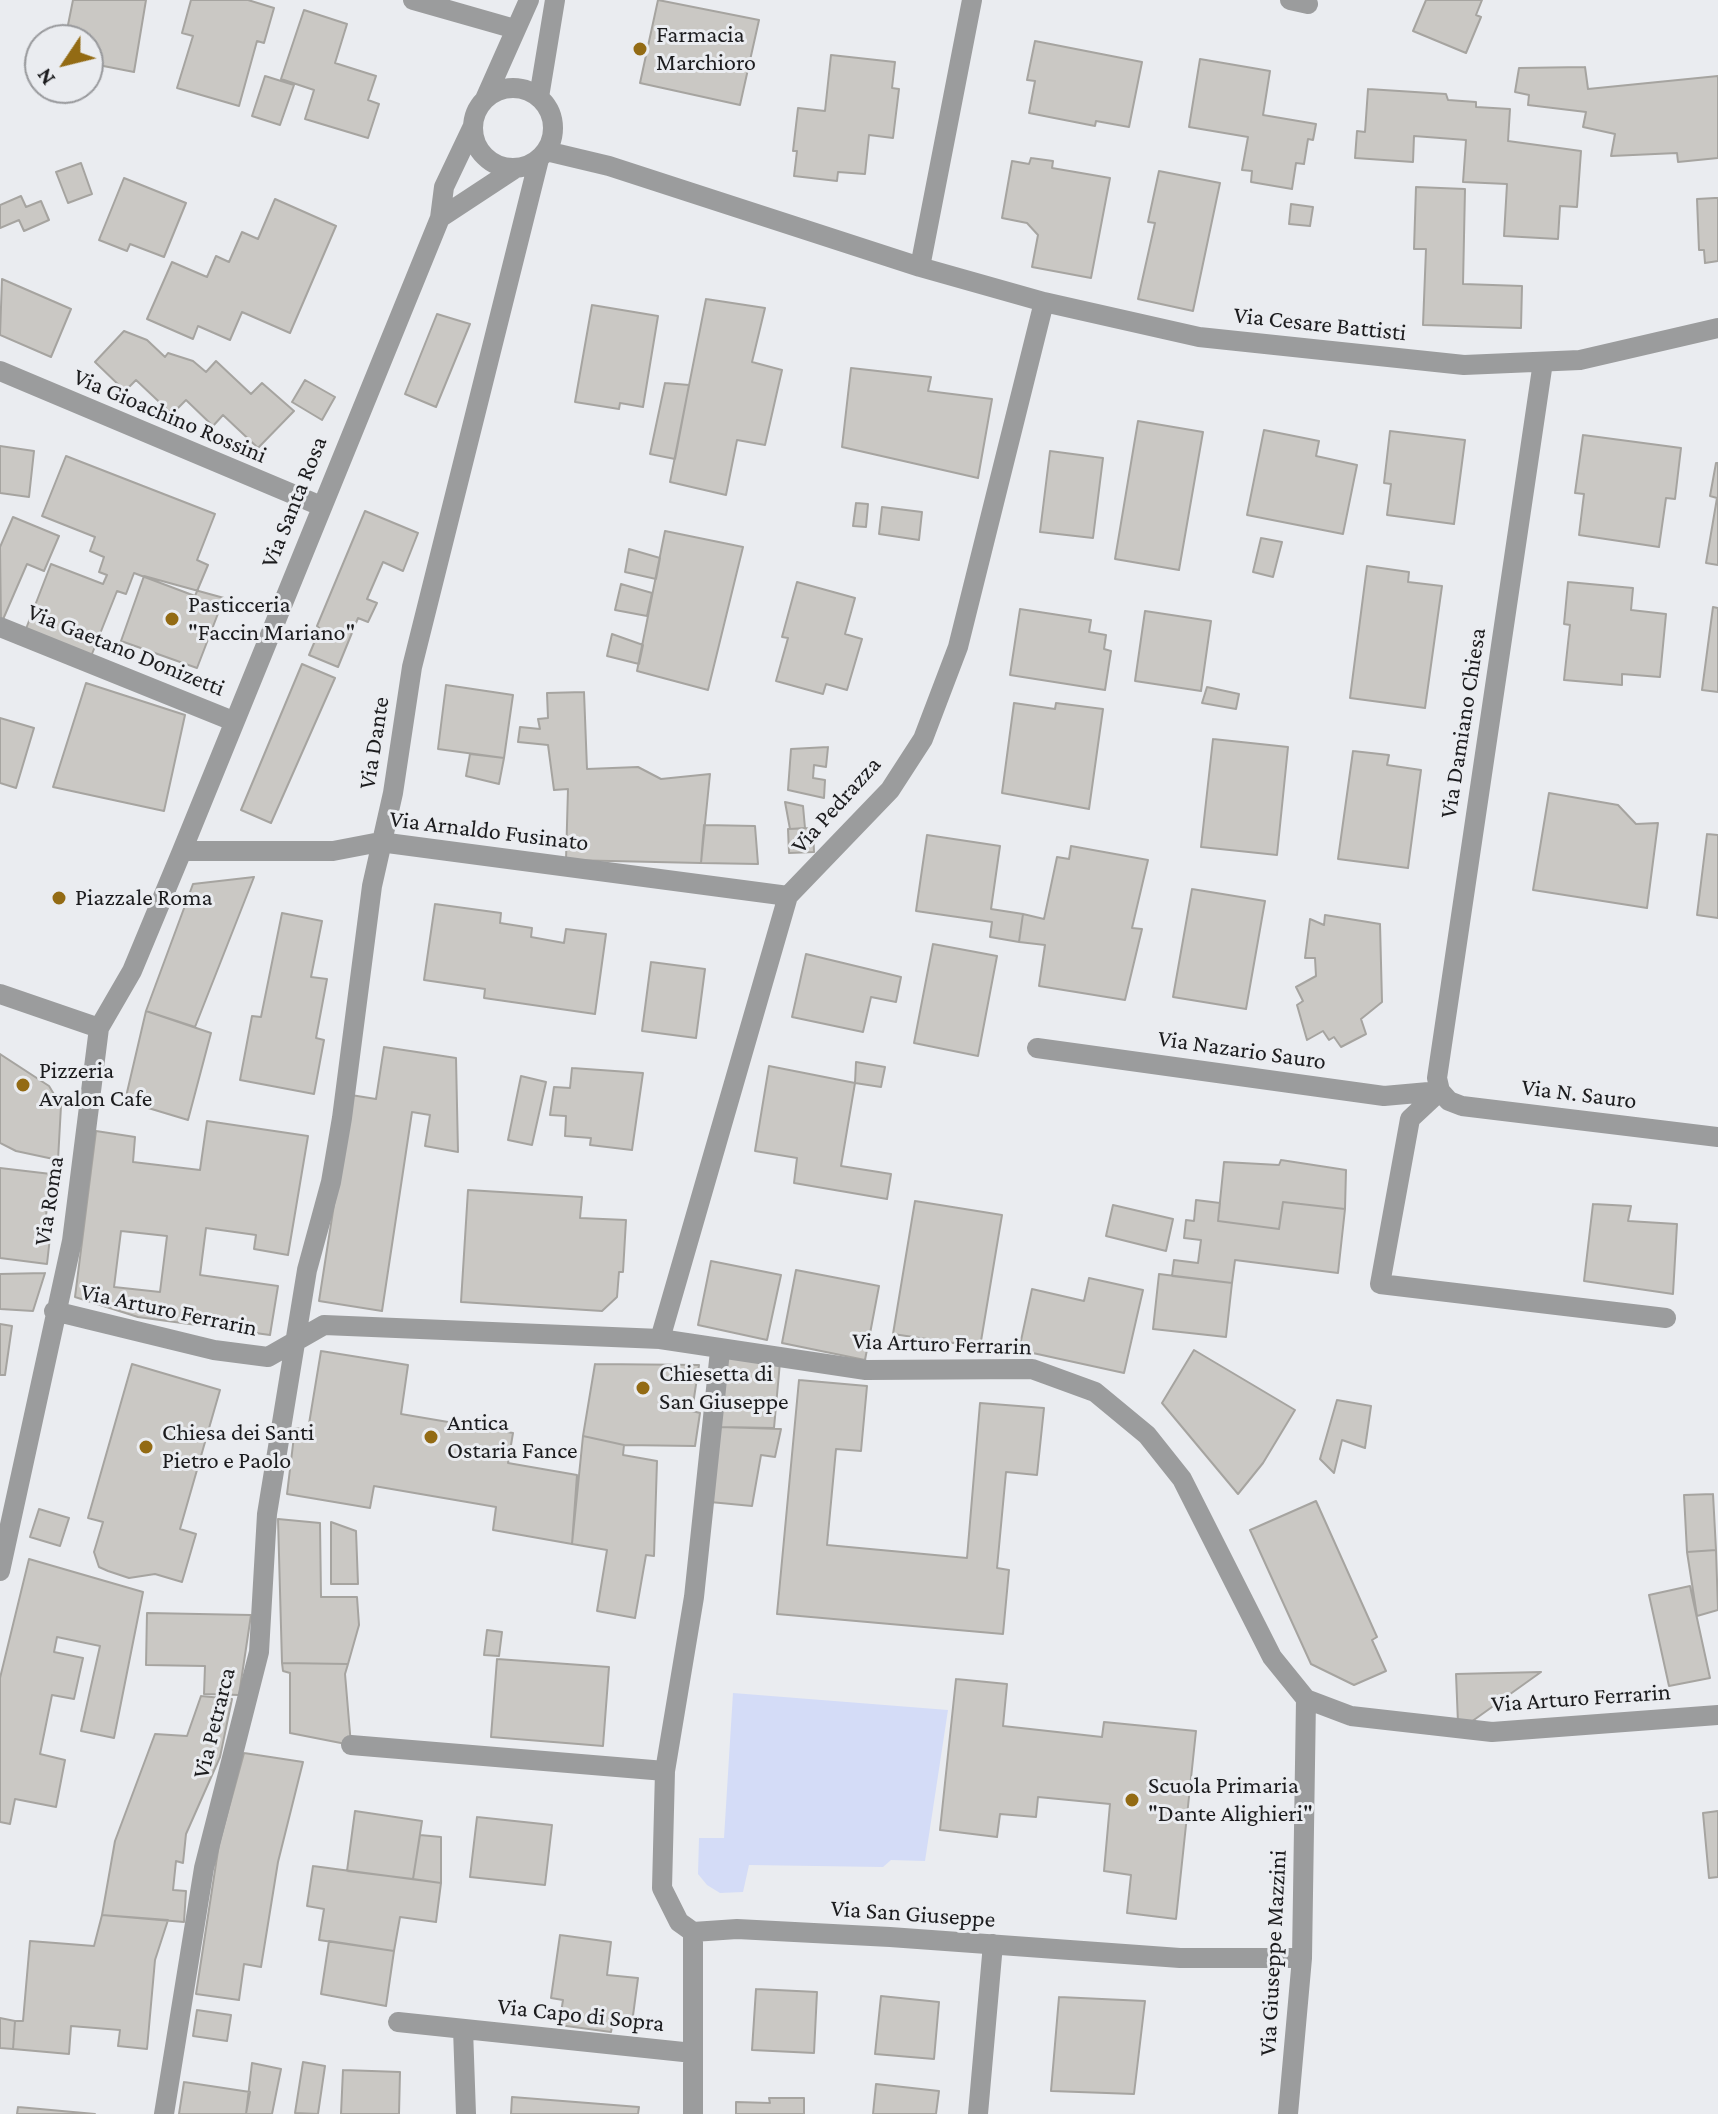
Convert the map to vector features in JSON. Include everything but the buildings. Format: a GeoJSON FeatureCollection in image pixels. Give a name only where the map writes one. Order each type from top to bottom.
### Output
{"type":"FeatureCollection","features":[{"type":"Feature","properties":{"kind":"street"},"geometry":{"type":"LineString","coordinates":[[413,0],[515,29]]}},
{"type":"Feature","properties":{"kind":"street","name":"Via Santa Rosa"},"geometry":{"type":"LineString","coordinates":[[182,851],[440,218],[444,187],[529,0]]}},
{"type":"Feature","properties":{"kind":"street"},"geometry":{"type":"LineString","coordinates":[[539,97],[555,0]]}},
{"type":"Feature","properties":{"kind":"street"},"geometry":{"type":"LineString","coordinates":[[920,267],[972,0]]}},
{"type":"Feature","properties":{"kind":"street"},"geometry":{"type":"LineString","coordinates":[[440,218],[546,148],[553,120],[539,97],[517,88],[495,92],[485,99]]}},
{"type":"Feature","properties":{"kind":"street"},"geometry":{"type":"LineString","coordinates":[[473,126],[481,152],[502,167],[516,168]]}},
{"type":"Feature","properties":{"kind":"street","name":"Via Cesare Battisti"},"geometry":{"type":"LineString","coordinates":[[546,148],[920,267],[1044,302],[1199,337],[1464,365],[1543,362],[1624,352],[1718,328]]}},
{"type":"Feature","properties":{"kind":"street","name":"Via Dante"},"geometry":{"type":"LineString","coordinates":[[294,1342],[307,1270],[331,1182],[340,1131],[380,842],[393,793],[412,667],[546,148]]}},
{"type":"Feature","properties":{"kind":"street","name":"Via Pedrazza"},"geometry":{"type":"LineString","coordinates":[[660,1339],[788,896],[890,790],[923,739],[958,647],[1044,302]]}},
{"type":"Feature","properties":{"kind":"street","name":"Via Damiano Chiesa"},"geometry":{"type":"LineString","coordinates":[[1440,1091],[1437,1069],[1543,362]]}},
{"type":"Feature","properties":{"kind":"street","name":"Via Gioachino Rossini"},"geometry":{"type":"LineString","coordinates":[[0,371],[321,506]]}},
{"type":"Feature","properties":{"kind":"street","name":"Via Gaetano Donizetti"},"geometry":{"type":"LineString","coordinates":[[0,627],[233,721]]}},
{"type":"Feature","properties":{"kind":"street","name":"Via Arnaldo Fusinato"},"geometry":{"type":"LineString","coordinates":[[182,851],[333,851],[380,842],[788,896]]}},
{"type":"Feature","properties":{"kind":"street","name":"Via Roma"},"geometry":{"type":"LineString","coordinates":[[0,1571],[54,1311],[72,1241],[99,1028],[132,971],[182,851]]}},
{"type":"Feature","properties":{"kind":"street"},"geometry":{"type":"LineString","coordinates":[[0,994],[99,1028]]}},
{"type":"Feature","properties":{"kind":"street","name":"Via Nazario Sauro"},"geometry":{"type":"LineString","coordinates":[[1037,1048],[1384,1096],[1440,1091]]}},
{"type":"Feature","properties":{"kind":"street"},"geometry":{"type":"LineString","coordinates":[[1440,1091],[1410,1119],[1380,1284],[1666,1318]]}},
{"type":"Feature","properties":{"kind":"street","name":"Via N. Sauro"},"geometry":{"type":"LineString","coordinates":[[1440,1091],[1449,1101],[1462,1106],[1718,1137]]}},
{"type":"Feature","properties":{"kind":"street","name":"Via Arturo Ferrarin"},"geometry":{"type":"LineString","coordinates":[[54,1311],[214,1350],[268,1357],[324,1325],[660,1339],[720,1351],[866,1370],[1032,1369],[1095,1392],[1147,1435],[1182,1479],[1272,1657],[1306,1699],[1351,1716],[1492,1732],[1718,1715]]}},
{"type":"Feature","properties":{"kind":"street","name":"Via Petrarca"},"geometry":{"type":"LineString","coordinates":[[164,2114],[204,1868],[259,1652],[267,1514],[294,1342]]}},
{"type":"Feature","properties":{"kind":"street"},"geometry":{"type":"LineString","coordinates":[[693,1932],[679,1922],[662,1888],[665,1771],[694,1597],[720,1351]]}},
{"type":"Feature","properties":{"kind":"street","name":"Via Giuseppe Mazzini"},"geometry":{"type":"LineString","coordinates":[[1288,2114],[1302,1958],[1306,1699]]}},
{"type":"Feature","properties":{"kind":"street"},"geometry":{"type":"LineString","coordinates":[[351,1745],[665,1771]]}},
{"type":"Feature","properties":{"kind":"street","name":"Via San Giuseppe"},"geometry":{"type":"LineString","coordinates":[[693,1932],[737,1929],[1180,1958],[1302,1958]]}},
{"type":"Feature","properties":{"kind":"street","name":"Via Capo di Sopra"},"geometry":{"type":"LineString","coordinates":[[693,1932],[693,2114]]}},
{"type":"Feature","properties":{"kind":"street"},"geometry":{"type":"LineString","coordinates":[[978,2114],[993,1944]]}},
{"type":"Feature","properties":{"kind":"street","name":"Via Capo di Sopra"},"geometry":{"type":"LineString","coordinates":[[398,2022],[693,2053]]}},
{"type":"Feature","properties":{"kind":"street","name":"Via Capo di Sopra"},"geometry":{"type":"LineString","coordinates":[[463,2029],[466,2114]]}},
{"type":"Feature","properties":{"kind":"shaded area"},"geometry":{"type":"Polygon","coordinates":[[[733,1693],[948,1710],[925,1861],[891,1860],[883,1867],[749,1865],[743,1892],[720,1893],[707,1885],[698,1874],[699,1838],[724,1838],[733,1693]]]}},
{"type":"Feature","properties":{"kind":"place","name":"Farmacia Marchioro"},"geometry":{"type":"Point","coordinates":[640,49]}},
{"type":"Feature","properties":{"kind":"place","name":"Pasticceria \"Faccin Mariano\""},"geometry":{"type":"Point","coordinates":[172,619]}},
{"type":"Feature","properties":{"kind":"place","name":"Piazzale Roma"},"geometry":{"type":"Point","coordinates":[59,898]}},
{"type":"Feature","properties":{"kind":"place","name":"Pizzeria Avalon Cafe"},"geometry":{"type":"Point","coordinates":[23,1085]}},
{"type":"Feature","properties":{"kind":"place","name":"Chiesetta di San Giuseppe"},"geometry":{"type":"Point","coordinates":[643,1388]}},
{"type":"Feature","properties":{"kind":"place","name":"Antica Ostaria Fance"},"geometry":{"type":"Point","coordinates":[431,1437]}},
{"type":"Feature","properties":{"kind":"place","name":"Chiesa dei Santi Pietro e Paolo"},"geometry":{"type":"Point","coordinates":[146,1447]}},
{"type":"Feature","properties":{"kind":"place","name":"Scuola Primaria \"Dante Alighieri\""},"geometry":{"type":"Point","coordinates":[1132,1800]}}]}
